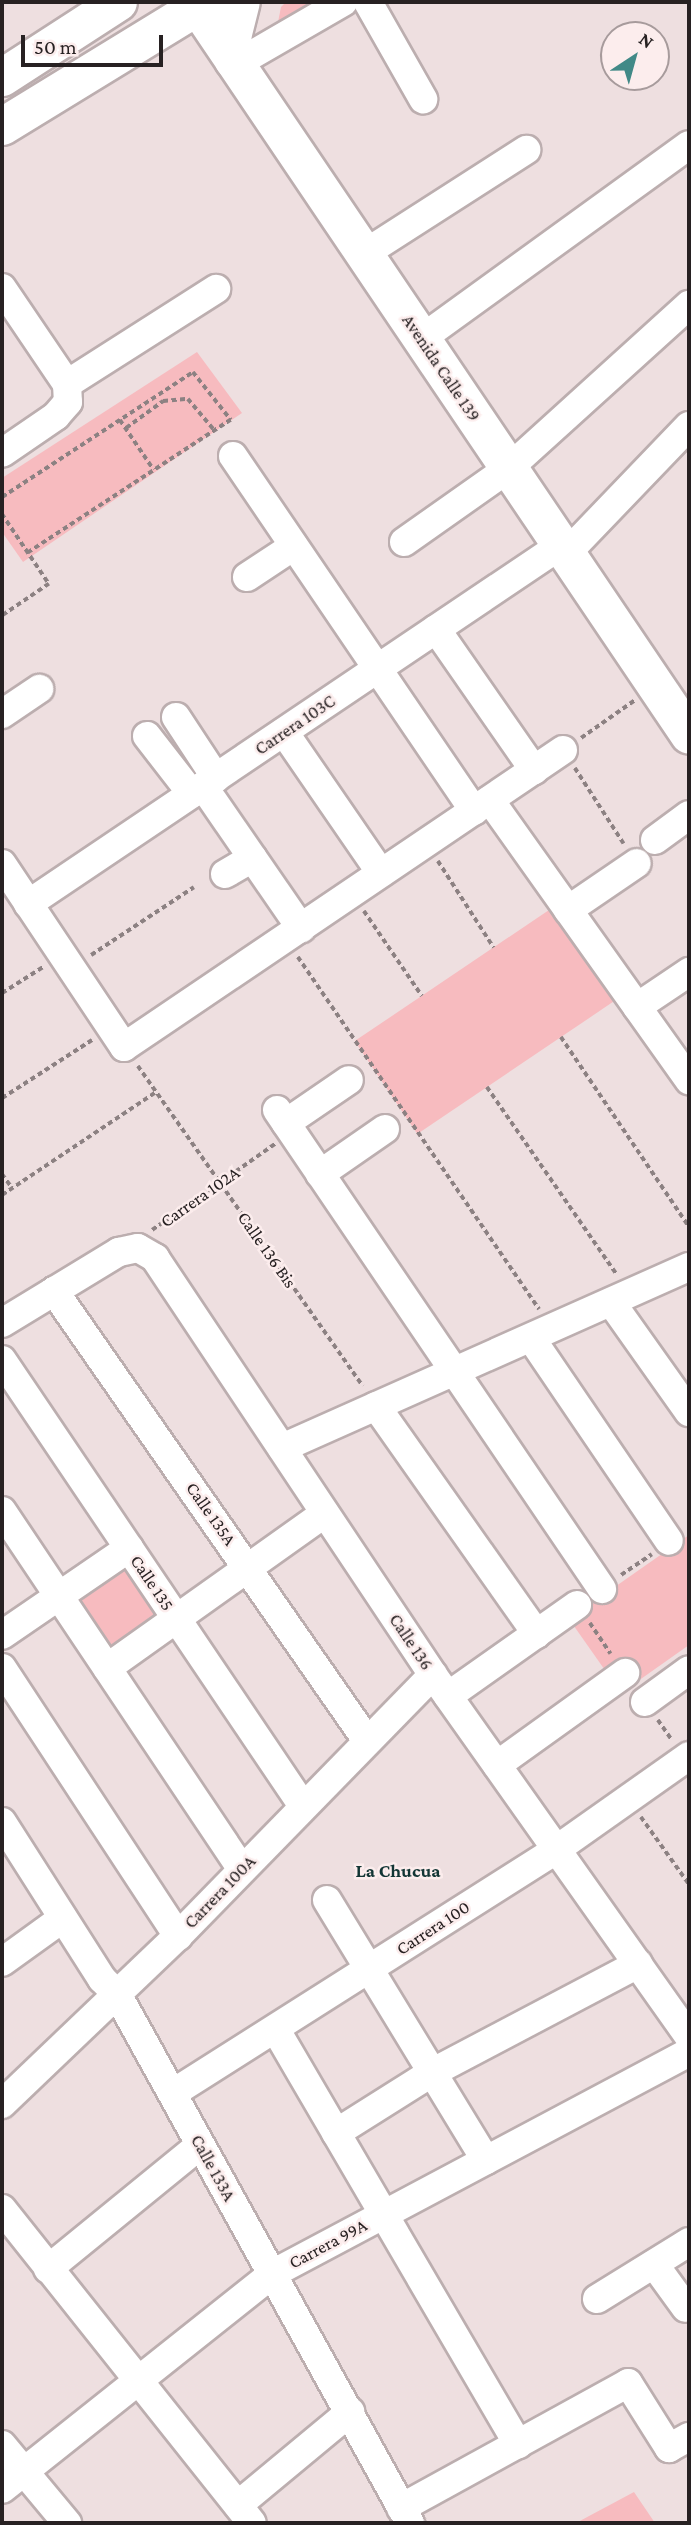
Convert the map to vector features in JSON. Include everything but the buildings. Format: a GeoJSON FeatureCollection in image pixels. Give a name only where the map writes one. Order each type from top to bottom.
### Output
{"type":"FeatureCollection","features":[{"type":"Feature","properties":{"kind":"main road"},"geometry":{"type":"LineString","coordinates":[[2,77],[118,2]]}},
{"type":"Feature","properties":{"kind":"main road"},"geometry":{"type":"LineString","coordinates":[[234,62],[232,37],[241,2]]}},
{"type":"Feature","properties":{"kind":"main road"},"geometry":{"type":"LineString","coordinates":[[2,126],[198,3]]}},
{"type":"Feature","properties":{"kind":"main road","name":"Avenida Calle 139"},"geometry":{"type":"LineString","coordinates":[[198,3],[234,62],[421,339],[686,723]]}},
{"type":"Feature","properties":{"kind":"street"},"geometry":{"type":"LineString","coordinates":[[234,62],[343,2]]}},
{"type":"Feature","properties":{"kind":"street"},"geometry":{"type":"LineString","coordinates":[[368,2],[423,99]]}},
{"type":"Feature","properties":{"kind":"street"},"geometry":{"type":"LineString","coordinates":[[421,339],[689,145]]}},
{"type":"Feature","properties":{"kind":"street"},"geometry":{"type":"LineString","coordinates":[[364,254],[526,150]]}},
{"type":"Feature","properties":{"kind":"street"},"geometry":{"type":"LineString","coordinates":[[2,288],[67,393]]}},
{"type":"Feature","properties":{"kind":"street"},"geometry":{"type":"LineString","coordinates":[[2,453],[56,416],[67,393],[216,289]]}},
{"type":"Feature","properties":{"kind":"street"},"geometry":{"type":"LineString","coordinates":[[404,542],[509,468],[689,305]]}},
{"type":"Feature","properties":{"kind":"street","name":"Carrera 103C"},"geometry":{"type":"LineString","coordinates":[[28,904],[436,629],[564,549],[689,426]]}},
{"type":"Feature","properties":{"kind":"street"},"geometry":{"type":"LineString","coordinates":[[233,456],[377,669],[482,805],[568,910],[689,1077]]}},
{"type":"Feature","properties":{"kind":"street"},"geometry":{"type":"LineString","coordinates":[[247,577],[294,546]]}},
{"type":"Feature","properties":{"kind":"street"},"geometry":{"type":"LineString","coordinates":[[436,629],[534,770]]}},
{"type":"Feature","properties":{"kind":"street"},"geometry":{"type":"LineString","coordinates":[[2,714],[39,689]]}},
{"type":"Feature","properties":{"kind":"street"},"geometry":{"type":"LineString","coordinates":[[176,717],[204,786],[253,858],[293,933]]}},
{"type":"Feature","properties":{"kind":"street"},"geometry":{"type":"LineString","coordinates":[[284,732],[382,873]]}},
{"type":"Feature","properties":{"kind":"street"},"geometry":{"type":"LineString","coordinates":[[147,736],[204,786]]}},
{"type":"Feature","properties":{"kind":"street"},"geometry":{"type":"LineString","coordinates":[[2,864],[118,1037],[293,933],[564,750]]}},
{"type":"Feature","properties":{"kind":"street"},"geometry":{"type":"LineString","coordinates":[[655,840],[689,815]]}},
{"type":"Feature","properties":{"kind":"street"},"geometry":{"type":"LineString","coordinates":[[225,874],[253,858]]}},
{"type":"Feature","properties":{"kind":"street"},"geometry":{"type":"LineString","coordinates":[[568,910],[636,863]]}},
{"type":"Feature","properties":{"kind":"street"},"geometry":{"type":"LineString","coordinates":[[637,1007],[689,972]]}},
{"type":"Feature","properties":{"kind":"street"},"geometry":{"type":"LineString","coordinates":[[349,1080],[285,1121],[452,1373],[602,1589]]}},
{"type":"Feature","properties":{"kind":"street"},"geometry":{"type":"LineString","coordinates":[[320,1174],[385,1129]]}},
{"type":"Feature","properties":{"kind":"street"},"geometry":{"type":"LineString","coordinates":[[2,1323],[119,1252],[138,1248]]}},
{"type":"Feature","properties":{"kind":"street","name":"Calle 136"},"geometry":{"type":"LineString","coordinates":[[138,1248],[155,1258],[441,1686],[689,2036]]}},
{"type":"Feature","properties":{"kind":"street"},"geometry":{"type":"LineString","coordinates":[[282,1448],[689,1268]]}},
{"type":"Feature","properties":{"kind":"street","name":"Calle 135A"},"geometry":{"type":"LineString","coordinates":[[54,1291],[249,1567],[366,1739]]}},
{"type":"Feature","properties":{"kind":"street"},"geometry":{"type":"LineString","coordinates":[[621,1298],[689,1412]]}},
{"type":"Feature","properties":{"kind":"street"},"geometry":{"type":"LineString","coordinates":[[541,1333],[669,1541]]}},
{"type":"Feature","properties":{"kind":"street","name":"Calle 135"},"geometry":{"type":"LineString","coordinates":[[2,1360],[303,1805]]}},
{"type":"Feature","properties":{"kind":"street"},"geometry":{"type":"LineString","coordinates":[[376,1406],[537,1634]]}},
{"type":"Feature","properties":{"kind":"street"},"geometry":{"type":"LineString","coordinates":[[2,1511],[242,1869]]}},
{"type":"Feature","properties":{"kind":"street"},"geometry":{"type":"LineString","coordinates":[[107,1668],[325,1513]]}},
{"type":"Feature","properties":{"kind":"street"},"geometry":{"type":"LineString","coordinates":[[2,1634],[129,1548]]}},
{"type":"Feature","properties":{"kind":"street","name":"Carrera 100A"},"geometry":{"type":"LineString","coordinates":[[2,2104],[178,1936],[366,1739],[441,1686],[537,1634],[578,1605]]}},
{"type":"Feature","properties":{"kind":"street"},"geometry":{"type":"LineString","coordinates":[[2,1668],[178,1936]]}},
{"type":"Feature","properties":{"kind":"street"},"geometry":{"type":"LineString","coordinates":[[645,1702],[689,1670]]}},
{"type":"Feature","properties":{"kind":"street"},"geometry":{"type":"LineString","coordinates":[[497,1765],[625,1673]]}},
{"type":"Feature","properties":{"kind":"street","name":"Carrera 100"},"geometry":{"type":"LineString","coordinates":[[173,2093],[276,2030],[556,1849],[689,1756]]}},
{"type":"Feature","properties":{"kind":"street","name":"Calle 133A"},"geometry":{"type":"LineString","coordinates":[[2,1822],[102,1979],[117,1994],[405,2516]]}},
{"type":"Feature","properties":{"kind":"street"},"geometry":{"type":"LineString","coordinates":[[327,1900],[486,2160]]}},
{"type":"Feature","properties":{"kind":"street"},"geometry":{"type":"LineString","coordinates":[[2,1962],[63,1918]]}},
{"type":"Feature","properties":{"kind":"street"},"geometry":{"type":"LineString","coordinates":[[336,2133],[433,2072],[638,1964]]}},
{"type":"Feature","properties":{"kind":"street"},"geometry":{"type":"LineString","coordinates":[[276,2030],[518,2444]]}},
{"type":"Feature","properties":{"kind":"street","name":"Carrera 99A"},"geometry":{"type":"LineString","coordinates":[[2,2489],[136,2379],[271,2274],[689,2052]]}},
{"type":"Feature","properties":{"kind":"street"},"geometry":{"type":"LineString","coordinates":[[48,2269],[201,2145]]}},
{"type":"Feature","properties":{"kind":"street"},"geometry":{"type":"LineString","coordinates":[[2,2209],[245,2514],[350,2412]]}},
{"type":"Feature","properties":{"kind":"street"},"geometry":{"type":"LineString","coordinates":[[597,2299],[689,2242]]}},
{"type":"Feature","properties":{"kind":"street"},"geometry":{"type":"LineString","coordinates":[[654,2264],[686,2308]]}},
{"type":"Feature","properties":{"kind":"street"},"geometry":{"type":"LineString","coordinates":[[405,2516],[518,2444],[628,2383],[679,2442]]}},
{"type":"Feature","properties":{"kind":"street"},"geometry":{"type":"LineString","coordinates":[[2,2445],[68,2523]]}},
{"type":"Feature","properties":{"kind":"path"},"geometry":{"type":"LineString","coordinates":[[2,497],[194,372],[231,420],[28,553]]}},
{"type":"Feature","properties":{"kind":"path"},"geometry":{"type":"LineString","coordinates":[[126,428],[163,401],[188,399],[215,431]]}},
{"type":"Feature","properties":{"kind":"path"},"geometry":{"type":"LineString","coordinates":[[120,420],[154,470]]}},
{"type":"Feature","properties":{"kind":"path"},"geometry":{"type":"LineString","coordinates":[[2,514],[49,584],[2,617]]}},
{"type":"Feature","properties":{"kind":"path"},"geometry":{"type":"LineString","coordinates":[[636,863],[564,750],[638,698]]}},
{"type":"Feature","properties":{"kind":"path"},"geometry":{"type":"LineString","coordinates":[[427,843],[494,948]]}},
{"type":"Feature","properties":{"kind":"path"},"geometry":{"type":"LineString","coordinates":[[2,993],[67,961],[194,887]]}},
{"type":"Feature","properties":{"kind":"path"},"geometry":{"type":"LineString","coordinates":[[352,893],[422,996]]}},
{"type":"Feature","properties":{"kind":"path"},"geometry":{"type":"LineString","coordinates":[[293,933],[541,1333]]}},
{"type":"Feature","properties":{"kind":"path"},"geometry":{"type":"LineString","coordinates":[[2,1098],[118,1037]]}},
{"type":"Feature","properties":{"kind":"path","name":"Calle 136 Bis"},"geometry":{"type":"LineString","coordinates":[[118,1037],[376,1406]]}},
{"type":"Feature","properties":{"kind":"path"},"geometry":{"type":"LineString","coordinates":[[561,1037],[689,1227]]}},
{"type":"Feature","properties":{"kind":"path"},"geometry":{"type":"LineString","coordinates":[[487,1087],[621,1298]]}},
{"type":"Feature","properties":{"kind":"path"},"geometry":{"type":"LineString","coordinates":[[2,1195],[156,1092]]}},
{"type":"Feature","properties":{"kind":"path","name":"Carrera 102A"},"geometry":{"type":"LineString","coordinates":[[138,1248],[153,1229],[220,1184],[285,1121]]}},
{"type":"Feature","properties":{"kind":"path"},"geometry":{"type":"LineString","coordinates":[[2,1174],[12,1188]]}},
{"type":"Feature","properties":{"kind":"path"},"geometry":{"type":"LineString","coordinates":[[602,1589],[669,1541]]}},
{"type":"Feature","properties":{"kind":"path"},"geometry":{"type":"LineString","coordinates":[[628,1799],[689,1884]]}},
{"type":"Feature","properties":{"kind":"shaded area"},"geometry":{"type":"Polygon","coordinates":[[[286,2],[327,2],[276,32],[281,7],[286,2]]]}},
{"type":"Feature","properties":{"kind":"shaded area"},"geometry":{"type":"Polygon","coordinates":[[[197,352],[242,413],[23,562],[2,532],[2,478],[197,352]]]}},
{"type":"Feature","properties":{"kind":"shaded area"},"geometry":{"type":"Polygon","coordinates":[[[552,908],[615,1001],[417,1134],[355,1041],[552,908]]]}},
{"type":"Feature","properties":{"kind":"shaded area"},"geometry":{"type":"Polygon","coordinates":[[[689,1535],[689,1645],[621,1693],[569,1619],[689,1535]]]}},
{"type":"Feature","properties":{"kind":"shaded area"},"geometry":{"type":"Polygon","coordinates":[[[128,1559],[163,1617],[105,1652],[70,1594],[128,1559]]]}},
{"type":"Feature","properties":{"kind":"shaded area"},"geometry":{"type":"Polygon","coordinates":[[[634,2492],[655,2523],[576,2523],[634,2492]]]}},
{"type":"Feature","properties":{"kind":"district","name":"La Chucua"},"geometry":{"type":"Point","coordinates":[398,1871]}}]}
